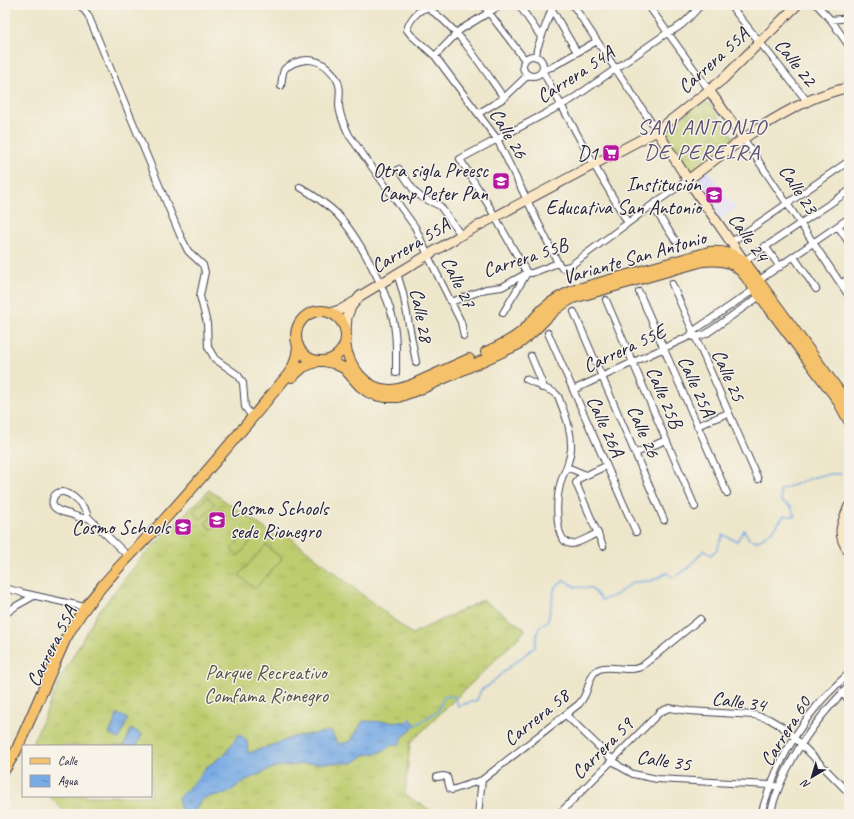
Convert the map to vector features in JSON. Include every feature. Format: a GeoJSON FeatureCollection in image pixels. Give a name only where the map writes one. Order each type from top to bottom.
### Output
{"type":"FeatureCollection","features":[{"type":"Feature","properties":{"kind":"main road","name":"Carrera 55A"},"geometry":{"type":"LineString","coordinates":[[330,313],[342,309],[356,301],[397,273],[461,235],[657,131],[735,67],[794,6]]}},
{"type":"Feature","properties":{"kind":"main road","name":"Carrera 55B"},"geometry":{"type":"LineString","coordinates":[[688,180],[744,138],[786,112],[807,101],[848,88]]}},
{"type":"Feature","properties":{"kind":"main road","name":"Calle 23"},"geometry":{"type":"LineString","coordinates":[[708,90],[744,138]]}},
{"type":"Feature","properties":{"kind":"main road","name":"Calle 24"},"geometry":{"type":"LineString","coordinates":[[657,131],[730,243],[740,264],[849,405]]}},
{"type":"Feature","properties":{"kind":"main road"},"geometry":{"type":"LineString","coordinates":[[724,251],[730,243]]}},
{"type":"Feature","properties":{"kind":"main road","name":"Variante San Antonio"},"geometry":{"type":"LineString","coordinates":[[345,344],[348,358],[366,382],[377,388],[399,390],[493,349],[513,338],[554,300],[578,289],[709,252],[724,251],[736,256],[740,264]]}},
{"type":"Feature","properties":{"kind":"main road","name":"Variante San Antonio"},"geometry":{"type":"LineString","coordinates":[[321,361],[333,363],[344,368],[360,386],[376,396],[398,397],[425,387],[517,345],[527,338],[554,309],[573,298],[703,262],[716,260],[740,264]]}},
{"type":"Feature","properties":{"kind":"main road","name":"Calle 24"},"geometry":{"type":"LineString","coordinates":[[758,288],[837,399],[849,421]]}},
{"type":"Feature","properties":{"kind":"main road","name":"Carrera 55A"},"geometry":{"type":"LineString","coordinates":[[346,331],[348,312],[356,301]]}},
{"type":"Feature","properties":{"kind":"main road"},"geometry":{"type":"LineString","coordinates":[[316,312],[330,313],[342,322],[346,331],[345,344],[337,355],[321,361],[308,357],[302,352],[298,345],[297,331],[304,319],[316,312]]}},
{"type":"Feature","properties":{"kind":"main road","name":"Carrera 55A"},"geometry":{"type":"LineString","coordinates":[[5,769],[16,751],[65,640],[85,607],[181,501],[253,418],[292,370],[296,360],[298,345]]}},
{"type":"Feature","properties":{"kind":"main road","name":"Carrera 55A"},"geometry":{"type":"LineString","coordinates":[[25,745],[70,640],[90,609],[225,458],[292,377],[303,367],[321,361]]}},
{"type":"Feature","properties":{"kind":"main road"},"geometry":{"type":"LineString","coordinates":[[849,506],[841,526],[844,545],[849,552]]}},
{"type":"Feature","properties":{"kind":"main road","name":"Carrera 55A"},"geometry":{"type":"LineString","coordinates":[[5,778],[17,762],[22,751]]}},
{"type":"Feature","properties":{"kind":"street"},"geometry":{"type":"LineString","coordinates":[[80,5],[88,16],[104,51],[180,235],[188,251],[203,265],[205,272],[200,296],[207,323],[208,347],[215,359],[238,375],[243,383],[245,407],[253,418]]}},
{"type":"Feature","properties":{"kind":"street"},"geometry":{"type":"LineString","coordinates":[[483,5],[525,60]]}},
{"type":"Feature","properties":{"kind":"street"},"geometry":{"type":"LineString","coordinates":[[435,56],[456,33],[501,5]]}},
{"type":"Feature","properties":{"kind":"street"},"geometry":{"type":"LineString","coordinates":[[519,5],[541,37]]}},
{"type":"Feature","properties":{"kind":"street","name":"Calle 24"},"geometry":{"type":"LineString","coordinates":[[573,5],[657,131]]}},
{"type":"Feature","properties":{"kind":"street","name":"Calle 23"},"geometry":{"type":"LineString","coordinates":[[649,5],[708,90]]}},
{"type":"Feature","properties":{"kind":"street","name":"Carrera 54A"},"geometry":{"type":"LineString","coordinates":[[495,217],[460,159],[562,105],[614,68],[681,25],[701,5]]}},
{"type":"Feature","properties":{"kind":"street","name":"Calle 22"},"geometry":{"type":"LineString","coordinates":[[730,5],[807,101]]}},
{"type":"Feature","properties":{"kind":"street"},"geometry":{"type":"LineString","coordinates":[[817,5],[831,20],[849,46]]}},
{"type":"Feature","properties":{"kind":"street"},"geometry":{"type":"LineString","coordinates":[[536,57],[541,37],[552,6]]}},
{"type":"Feature","properties":{"kind":"street"},"geometry":{"type":"LineString","coordinates":[[552,6],[577,52]]}},
{"type":"Feature","properties":{"kind":"street","name":"Calle 26"},"geometry":{"type":"LineString","coordinates":[[456,33],[427,8],[422,8],[418,12],[406,30],[435,56],[497,139],[528,199],[558,263]]}},
{"type":"Feature","properties":{"kind":"street"},"geometry":{"type":"LineString","coordinates":[[831,20],[849,18]]}},
{"type":"Feature","properties":{"kind":"street"},"geometry":{"type":"LineString","coordinates":[[456,33],[504,98]]}},
{"type":"Feature","properties":{"kind":"street"},"geometry":{"type":"LineString","coordinates":[[479,113],[504,98],[528,75],[536,75],[542,70],[552,67],[596,41]]}},
{"type":"Feature","properties":{"kind":"street"},"geometry":{"type":"LineString","coordinates":[[528,75],[523,69],[523,64],[525,60],[530,57],[536,57],[541,61],[542,70],[594,165],[628,223]]}},
{"type":"Feature","properties":{"kind":"street","name":"Calle 27"},"geometry":{"type":"LineString","coordinates":[[281,86],[284,70],[289,65],[302,60],[312,60],[325,66],[337,78],[340,88],[339,106],[344,123],[356,146],[384,182],[415,227],[461,322],[464,336]]}},
{"type":"Feature","properties":{"kind":"street","name":"Calle 23"},"geometry":{"type":"LineString","coordinates":[[744,138],[849,296]]}},
{"type":"Feature","properties":{"kind":"street"},"geometry":{"type":"LineString","coordinates":[[730,243],[849,161]]}},
{"type":"Feature","properties":{"kind":"street"},"geometry":{"type":"LineString","coordinates":[[399,169],[415,192],[421,197],[440,206],[461,235]]}},
{"type":"Feature","properties":{"kind":"street","name":"Carrera 55B"},"geometry":{"type":"LineString","coordinates":[[451,302],[486,289],[502,287],[527,274],[558,263],[562,268],[570,266],[688,180]]}},
{"type":"Feature","properties":{"kind":"street"},"geometry":{"type":"LineString","coordinates":[[300,187],[326,204],[358,241],[380,284],[392,316],[396,342],[396,373]]}},
{"type":"Feature","properties":{"kind":"street"},"geometry":{"type":"LineString","coordinates":[[740,264],[849,191]]}},
{"type":"Feature","properties":{"kind":"street"},"geometry":{"type":"LineString","coordinates":[[652,205],[675,240]]}},
{"type":"Feature","properties":{"kind":"street"},"geometry":{"type":"LineString","coordinates":[[495,217],[527,274],[503,313]]}},
{"type":"Feature","properties":{"kind":"street","name":"Carrera 55E"},"geometry":{"type":"LineString","coordinates":[[692,335],[706,334],[758,288],[780,266],[849,218]]}},
{"type":"Feature","properties":{"kind":"street"},"geometry":{"type":"LineString","coordinates":[[838,226],[849,243]]}},
{"type":"Feature","properties":{"kind":"street"},"geometry":{"type":"LineString","coordinates":[[765,246],[780,266]]}},
{"type":"Feature","properties":{"kind":"street"},"geometry":{"type":"LineString","coordinates":[[794,257],[816,289]]}},
{"type":"Feature","properties":{"kind":"street","name":"Calle 28"},"geometry":{"type":"LineString","coordinates":[[397,273],[416,362]]}},
{"type":"Feature","properties":{"kind":"street"},"geometry":{"type":"LineString","coordinates":[[841,284],[849,278]]}},
{"type":"Feature","properties":{"kind":"street","name":"Calle 25"},"geometry":{"type":"LineString","coordinates":[[672,284],[692,335],[758,479]]}},
{"type":"Feature","properties":{"kind":"street","name":"Carrera 55E"},"geometry":{"type":"LineString","coordinates":[[573,390],[692,335],[758,288]]}},
{"type":"Feature","properties":{"kind":"street","name":"Calle 25A"},"geometry":{"type":"LineString","coordinates":[[639,292],[727,493]]}},
{"type":"Feature","properties":{"kind":"street","name":"Calle 25B"},"geometry":{"type":"LineString","coordinates":[[606,300],[695,507]]}},
{"type":"Feature","properties":{"kind":"street","name":"Calle 26"},"geometry":{"type":"LineString","coordinates":[[574,312],[603,376],[664,520]]}},
{"type":"Feature","properties":{"kind":"street","name":"Calle 26A"},"geometry":{"type":"LineString","coordinates":[[548,334],[636,532]]}},
{"type":"Feature","properties":{"kind":"street"},"geometry":{"type":"LineString","coordinates":[[531,356],[543,385],[542,388]]}},
{"type":"Feature","properties":{"kind":"street"},"geometry":{"type":"LineString","coordinates":[[526,379],[555,393],[558,396],[570,429],[571,452],[560,488],[557,505],[557,514],[562,540],[572,544],[598,533]]}},
{"type":"Feature","properties":{"kind":"street"},"geometry":{"type":"LineString","coordinates":[[698,426],[728,413]]}},
{"type":"Feature","properties":{"kind":"street"},"geometry":{"type":"LineString","coordinates":[[636,453],[666,440]]}},
{"type":"Feature","properties":{"kind":"street"},"geometry":{"type":"LineString","coordinates":[[603,546],[576,483],[578,479],[606,466]]}},
{"type":"Feature","properties":{"kind":"street"},"geometry":{"type":"LineString","coordinates":[[567,467],[586,475]]}},
{"type":"Feature","properties":{"kind":"street"},"geometry":{"type":"LineString","coordinates":[[88,517],[83,518],[58,510],[53,504],[52,500],[55,495],[60,492],[70,495],[86,510],[88,517],[129,557]]}},
{"type":"Feature","properties":{"kind":"street"},"geometry":{"type":"LineString","coordinates":[[5,588],[85,607]]}},
{"type":"Feature","properties":{"kind":"street"},"geometry":{"type":"LineString","coordinates":[[5,614],[34,596]]}},
{"type":"Feature","properties":{"kind":"street","name":"Carrera 58"},"geometry":{"type":"LineString","coordinates":[[436,777],[447,777],[452,790],[482,780],[580,704],[586,696],[594,672],[604,668],[632,669],[641,667],[700,619]]}},
{"type":"Feature","properties":{"kind":"street","name":"Carrera 60"},"geometry":{"type":"LineString","coordinates":[[761,814],[770,785],[794,737],[821,701],[849,673]]}},
{"type":"Feature","properties":{"kind":"street","name":"Carrera 60"},"geometry":{"type":"LineString","coordinates":[[770,814],[779,787],[801,744],[820,718],[849,686]]}},
{"type":"Feature","properties":{"kind":"street"},"geometry":{"type":"LineString","coordinates":[[842,693],[849,700]]}},
{"type":"Feature","properties":{"kind":"street","name":"Calle 34"},"geometry":{"type":"LineString","coordinates":[[669,708],[689,711],[754,715],[768,719],[781,726],[794,737],[849,793]]}},
{"type":"Feature","properties":{"kind":"street","name":"Carrera 59"},"geometry":{"type":"LineString","coordinates":[[559,814],[660,712],[669,708]]}},
{"type":"Feature","properties":{"kind":"street","name":"Calle 35"},"geometry":{"type":"LineString","coordinates":[[566,715],[612,760],[629,773],[657,780],[770,785],[779,787]]}},
{"type":"Feature","properties":{"kind":"street"},"geometry":{"type":"LineString","coordinates":[[478,814],[482,780]]}},
{"type":"Feature","properties":{"kind":"shaded area","name":"Institución Educativa San Antonio"},"geometry":{"type":"Polygon","coordinates":[[[708,170],[736,208],[719,220],[692,181],[708,170]]]}},
{"type":"Feature","properties":{"kind":"green space"},"geometry":{"type":"Polygon","coordinates":[[[700,102],[710,104],[733,137],[734,142],[694,172],[686,173],[663,132],[700,102]]]}},
{"type":"Feature","properties":{"kind":"green space","name":"Parque Recreativo Comfama Rionegro"},"geometry":{"type":"Polygon","coordinates":[[[209,490],[277,537],[287,535],[412,634],[483,600],[526,630],[410,743],[405,795],[437,814],[67,814],[50,797],[152,797],[152,745],[31,745],[62,676],[96,615],[143,556],[209,490]]]}},
{"type":"Feature","properties":{"kind":"green space"},"geometry":{"type":"Polygon","coordinates":[[[207,497],[215,504],[201,519],[193,512],[207,497]]]}},
{"type":"Feature","properties":{"kind":"green space"},"geometry":{"type":"Polygon","coordinates":[[[219,508],[226,515],[212,530],[205,524],[219,508]]]}},
{"type":"Feature","properties":{"kind":"green space"},"geometry":{"type":"Polygon","coordinates":[[[245,534],[252,540],[238,556],[231,549],[245,534]]]}},
{"type":"Feature","properties":{"kind":"green space"},"geometry":{"type":"Polygon","coordinates":[[[266,545],[282,559],[255,589],[239,575],[266,545]]]}},
{"type":"Feature","properties":{"kind":"water"},"geometry":{"type":"Polygon","coordinates":[[[118,714],[128,719],[119,739],[109,734],[118,714]]]}},
{"type":"Feature","properties":{"kind":"water"},"geometry":{"type":"Polygon","coordinates":[[[410,718],[416,725],[402,738],[399,745],[394,744],[381,752],[364,755],[353,763],[315,763],[275,767],[246,780],[226,794],[211,796],[201,800],[193,814],[179,814],[181,811],[178,798],[197,779],[205,768],[225,754],[239,734],[247,741],[248,753],[293,737],[331,731],[336,741],[340,744],[351,741],[363,721],[406,722],[410,718]]]}},
{"type":"Feature","properties":{"kind":"water"},"geometry":{"type":"Polygon","coordinates":[[[131,729],[142,734],[137,745],[124,745],[131,729]]]}},
{"type":"Feature","properties":{"kind":"waterway"},"geometry":{"type":"LineString","coordinates":[[416,725],[438,711],[444,697],[454,696],[458,706],[477,700],[481,690],[488,686],[509,667],[535,647],[538,629],[548,620],[555,587],[564,580],[576,587],[591,588],[602,600],[616,595],[633,582],[651,581],[667,573],[674,578],[687,569],[704,550],[711,555],[717,549],[723,535],[737,541],[744,530],[749,539],[758,541],[774,529],[784,516],[795,516],[791,507],[781,501],[780,490],[818,476],[841,474]]}},
{"type":"Feature","properties":{"kind":"place","name":"D1"},"geometry":{"type":"Point","coordinates":[611,153]}},
{"type":"Feature","properties":{"kind":"place","name":"Otra sigla Preesc Camp Peter Pan"},"geometry":{"type":"Point","coordinates":[501,181]}},
{"type":"Feature","properties":{"kind":"place","name":"Institución Educativa San Antonio"},"geometry":{"type":"Point","coordinates":[714,195]}},
{"type":"Feature","properties":{"kind":"place","name":"Cosmo Schools sede Rionegro"},"geometry":{"type":"Point","coordinates":[217,520]}},
{"type":"Feature","properties":{"kind":"place","name":"Cosmo Schools"},"geometry":{"type":"Point","coordinates":[183,527]}},
{"type":"Feature","properties":{"kind":"district","name":"SAN ANTONIO DE PEREIRA"},"geometry":{"type":"Point","coordinates":[702,138]}}]}
